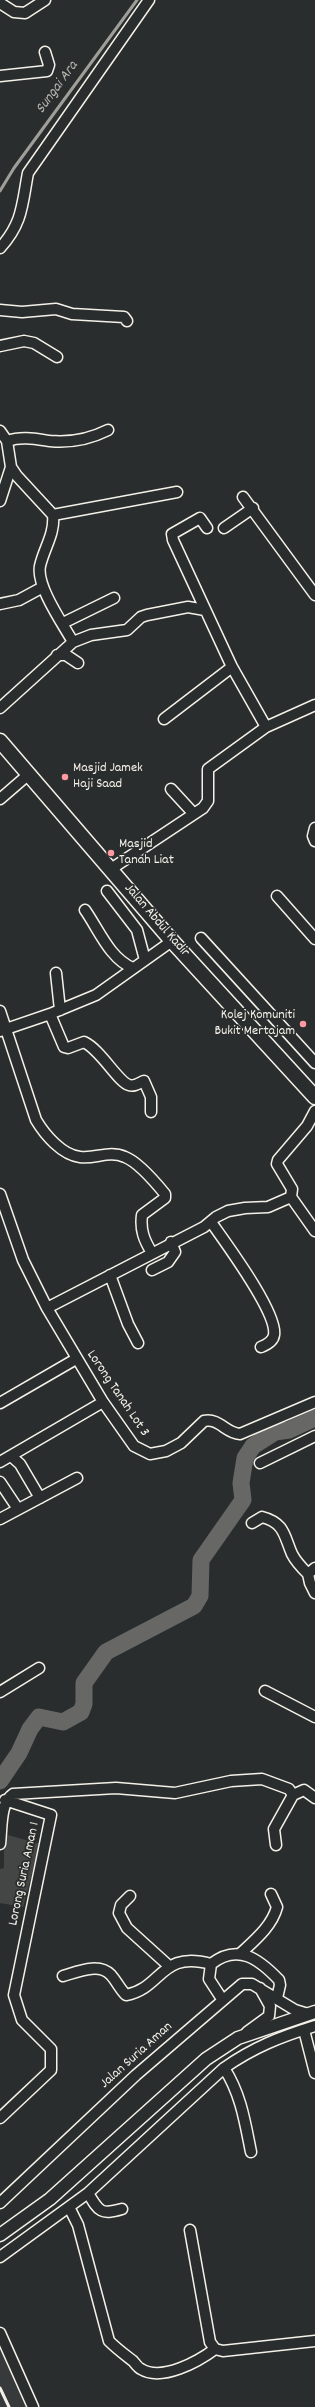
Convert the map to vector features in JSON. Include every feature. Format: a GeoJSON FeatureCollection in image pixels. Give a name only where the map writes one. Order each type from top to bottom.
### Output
{"type":"FeatureCollection","features":[{"type":"Feature","properties":{"kind":"main road","name":"Jalan Abdul Kadir"},"geometry":{"type":"LineString","coordinates":[[0,740],[172,941],[315,1096]]}},
{"type":"Feature","properties":{"kind":"street"},"geometry":{"type":"LineString","coordinates":[[0,3],[14,12],[25,13],[44,0]]}},
{"type":"Feature","properties":{"kind":"street"},"geometry":{"type":"LineString","coordinates":[[0,248],[16,227],[25,198],[28,173],[149,0]]}},
{"type":"Feature","properties":{"kind":"street"},"geometry":{"type":"LineString","coordinates":[[0,76],[47,72],[49,65],[45,52]]}},
{"type":"Feature","properties":{"kind":"street"},"geometry":{"type":"LineString","coordinates":[[0,310],[22,312],[56,309],[72,314],[124,317],[126,321]]}},
{"type":"Feature","properties":{"kind":"street"},"geometry":{"type":"LineString","coordinates":[[0,346],[24,341],[34,343],[57,358]]}},
{"type":"Feature","properties":{"kind":"street"},"geometry":{"type":"LineString","coordinates":[[7,441],[15,438],[51,441],[86,440],[108,430]]}},
{"type":"Feature","properties":{"kind":"street"},"geometry":{"type":"LineString","coordinates":[[0,431],[7,441],[11,467],[17,476],[53,515],[50,539],[39,573],[43,587],[73,642]]}},
{"type":"Feature","properties":{"kind":"street"},"geometry":{"type":"LineString","coordinates":[[0,501],[11,467]]}},
{"type":"Feature","properties":{"kind":"street"},"geometry":{"type":"LineString","coordinates":[[53,515],[177,492]]}},
{"type":"Feature","properties":{"kind":"street"},"geometry":{"type":"LineString","coordinates":[[243,497],[253,508],[315,595]]}},
{"type":"Feature","properties":{"kind":"street"},"geometry":{"type":"LineString","coordinates":[[224,528],[253,508]]}},
{"type":"Feature","properties":{"kind":"street"},"geometry":{"type":"LineString","coordinates":[[207,528],[200,518],[172,534],[232,667],[266,727]]}},
{"type":"Feature","properties":{"kind":"street"},"geometry":{"type":"LineString","coordinates":[[0,604],[19,600],[43,587]]}},
{"type":"Feature","properties":{"kind":"street"},"geometry":{"type":"LineString","coordinates":[[63,623],[114,598]]}},
{"type":"Feature","properties":{"kind":"street"},"geometry":{"type":"LineString","coordinates":[[0,708],[73,642],[91,635],[128,630],[140,618],[147,615],[188,607],[205,610]]}},
{"type":"Feature","properties":{"kind":"street"},"geometry":{"type":"LineString","coordinates":[[57,655],[66,655],[78,663]]}},
{"type":"Feature","properties":{"kind":"street"},"geometry":{"type":"LineString","coordinates":[[164,719],[232,667]]}},
{"type":"Feature","properties":{"kind":"street"},"geometry":{"type":"LineString","coordinates":[[111,869],[194,814],[208,801],[208,769],[266,727],[315,705]]}},
{"type":"Feature","properties":{"kind":"street"},"geometry":{"type":"LineString","coordinates":[[0,800],[29,774]]}},
{"type":"Feature","properties":{"kind":"street"},"geometry":{"type":"LineString","coordinates":[[171,789],[194,814]]}},
{"type":"Feature","properties":{"kind":"street"},"geometry":{"type":"LineString","coordinates":[[315,828],[313,836],[315,841]]}},
{"type":"Feature","properties":{"kind":"street"},"geometry":{"type":"LineString","coordinates":[[107,891],[137,930],[145,960]]}},
{"type":"Feature","properties":{"kind":"street"},"geometry":{"type":"LineString","coordinates":[[277,896],[315,939]]}},
{"type":"Feature","properties":{"kind":"street"},"geometry":{"type":"LineString","coordinates":[[85,910],[113,953],[124,964],[133,968]]}},
{"type":"Feature","properties":{"kind":"street"},"geometry":{"type":"LineString","coordinates":[[201,938],[315,1063]]}},
{"type":"Feature","properties":{"kind":"street"},"geometry":{"type":"LineString","coordinates":[[3,1030],[50,1014],[96,995],[172,941]]}},
{"type":"Feature","properties":{"kind":"street"},"geometry":{"type":"LineString","coordinates":[[56,973],[60,1010]]}},
{"type":"Feature","properties":{"kind":"street"},"geometry":{"type":"LineString","coordinates":[[0,1011],[3,1030],[36,1120],[49,1138],[60,1148],[80,1157],[107,1153],[124,1156],[133,1161],[165,1194],[160,1202],[142,1215],[140,1226],[143,1238],[152,1253]]}},
{"type":"Feature","properties":{"kind":"street"},"geometry":{"type":"LineString","coordinates":[[50,1014],[64,1046],[68,1048],[84,1042],[98,1051],[126,1084],[134,1086],[144,1081],[151,1097],[151,1112]]}},
{"type":"Feature","properties":{"kind":"street"},"geometry":{"type":"LineString","coordinates":[[315,1112],[307,1126],[278,1160],[277,1164],[292,1189],[290,1198],[315,1231]]}},
{"type":"Feature","properties":{"kind":"street","name":"Lorong Tanah Lot 3"},"geometry":{"type":"LineString","coordinates":[[0,1194],[23,1260],[47,1308],[103,1402],[134,1446],[150,1454],[166,1451],[181,1443],[204,1421],[216,1420],[233,1434],[240,1434],[315,1402]]}},
{"type":"Feature","properties":{"kind":"street"},"geometry":{"type":"LineString","coordinates":[[47,1308],[211,1222],[216,1217],[228,1211],[245,1208],[268,1207],[290,1198]]}},
{"type":"Feature","properties":{"kind":"street"},"geometry":{"type":"LineString","coordinates":[[211,1222],[245,1271],[272,1321],[274,1335],[269,1343],[261,1348]]}},
{"type":"Feature","properties":{"kind":"street"},"geometry":{"type":"LineString","coordinates":[[152,1270],[172,1259],[174,1252],[171,1242]]}},
{"type":"Feature","properties":{"kind":"street"},"geometry":{"type":"LineString","coordinates":[[110,1275],[128,1324],[138,1343]]}},
{"type":"Feature","properties":{"kind":"street"},"geometry":{"type":"LineString","coordinates":[[0,1402],[76,1359]]}},
{"type":"Feature","properties":{"kind":"street"},"geometry":{"type":"LineString","coordinates":[[0,1462],[103,1402]]}},
{"type":"Feature","properties":{"kind":"street"},"geometry":{"type":"LineString","coordinates":[[260,1463],[315,1436]]}},
{"type":"Feature","properties":{"kind":"street"},"geometry":{"type":"LineString","coordinates":[[11,1456],[20,1464],[40,1498]]}},
{"type":"Feature","properties":{"kind":"street"},"geometry":{"type":"LineString","coordinates":[[0,1519],[77,1478]]}},
{"type":"Feature","properties":{"kind":"street"},"geometry":{"type":"LineString","coordinates":[[0,1482],[18,1509]]}},
{"type":"Feature","properties":{"kind":"street"},"geometry":{"type":"LineString","coordinates":[[252,1523],[262,1517],[277,1524],[284,1532],[298,1565],[312,1571],[310,1583],[315,1593]]}},
{"type":"Feature","properties":{"kind":"street"},"geometry":{"type":"LineString","coordinates":[[0,1692],[39,1668]]}},
{"type":"Feature","properties":{"kind":"street"},"geometry":{"type":"LineString","coordinates":[[265,1691],[315,1717]]}},
{"type":"Feature","properties":{"kind":"street"},"geometry":{"type":"LineString","coordinates":[[0,1844],[2,1804],[13,1794],[116,1788],[175,1793],[232,1781],[262,1779],[289,1789],[293,1795]]}},
{"type":"Feature","properties":{"kind":"street"},"geometry":{"type":"LineString","coordinates":[[276,1845],[274,1829],[293,1795],[315,1785]]}},
{"type":"Feature","properties":{"kind":"street"},"geometry":{"type":"LineString","coordinates":[[304,1790],[315,1798]]}},
{"type":"Feature","properties":{"kind":"street","name":"Lorong Suria Aman 1"},"geometry":{"type":"LineString","coordinates":[[0,2118],[51,2070],[50,2049],[22,2020],[14,1995],[51,1815],[5,1800]]}},
{"type":"Feature","properties":{"kind":"street"},"geometry":{"type":"LineString","coordinates":[[63,1976],[84,1970],[101,1969],[111,1975],[126,1995],[133,1994],[146,1986],[169,1966],[194,1960],[211,1964],[220,1958],[241,1953],[274,1916],[277,1907],[270,1894]]}},
{"type":"Feature","properties":{"kind":"street"},"geometry":{"type":"LineString","coordinates":[[130,1896],[121,1905],[119,1913],[127,1928],[169,1966]]}},
{"type":"Feature","properties":{"kind":"street"},"geometry":{"type":"LineString","coordinates":[[241,1953],[255,1959],[279,1980],[280,1985],[277,1998]]}},
{"type":"Feature","properties":{"kind":"street"},"geometry":{"type":"LineString","coordinates":[[211,1964],[209,1979],[222,1999]]}},
{"type":"Feature","properties":{"kind":"street","name":"Jalan Suria Aman"},"geometry":{"type":"LineString","coordinates":[[0,2203],[118,2092],[222,1999],[242,1984],[246,1983],[260,1988],[295,2010],[312,2013]]}},
{"type":"Feature","properties":{"kind":"street"},"geometry":{"type":"LineString","coordinates":[[0,2235],[50,2198],[206,2059],[269,2016],[270,2006],[260,1988]]}},
{"type":"Feature","properties":{"kind":"street"},"geometry":{"type":"LineString","coordinates":[[238,2038],[312,2013]]}},
{"type":"Feature","properties":{"kind":"street"},"geometry":{"type":"LineString","coordinates":[[0,2257],[88,2193],[224,2068],[245,2053],[271,2040],[315,2026]]}},
{"type":"Feature","properties":{"kind":"street"},"geometry":{"type":"LineString","coordinates":[[304,2030],[315,2073]]}},
{"type":"Feature","properties":{"kind":"street"},"geometry":{"type":"LineString","coordinates":[[224,2068],[235,2084],[240,2098],[251,2152]]}},
{"type":"Feature","properties":{"kind":"street"},"geometry":{"type":"LineString","coordinates":[[88,2193],[96,2206],[102,2212],[107,2213],[122,2209]]}},
{"type":"Feature","properties":{"kind":"street"},"geometry":{"type":"LineString","coordinates":[[69,2207],[78,2225],[109,2341],[120,2353],[142,2370],[153,2372],[175,2371],[202,2358],[215,2349],[223,2350],[315,2341]]}},
{"type":"Feature","properties":{"kind":"street"},"geometry":{"type":"LineString","coordinates":[[190,2230],[210,2342],[215,2349]]}},
{"type":"Feature","properties":{"kind":"street"},"geometry":{"type":"LineString","coordinates":[[0,2333],[33,2407]]}},
{"type":"Feature","properties":{"kind":"shaded area"},"geometry":{"type":"Polygon","coordinates":[[[4,1834],[40,1844],[23,1907],[0,1903],[0,1869],[4,1868],[4,1834]]]}},
{"type":"Feature","properties":{"kind":"shaded area"},"geometry":{"type":"Polygon","coordinates":[[[0,2348],[26,2407],[0,2407],[0,2348]]]}},
{"type":"Feature","properties":{"kind":"waterway","name":"Sungai Ara"},"geometry":{"type":"LineString","coordinates":[[0,191],[14,168],[137,0]]}},
{"type":"Feature","properties":{"kind":"waterway"},"geometry":{"type":"LineString","coordinates":[[0,1781],[19,1753],[30,1729],[39,1717],[63,1722],[81,1712],[84,1704],[84,1683],[106,1652],[194,1606],[200,1596],[201,1560],[243,1500],[241,1483],[245,1458],[253,1446],[275,1432],[289,1430],[315,1418]]}},
{"type":"Feature","properties":{"kind":"railway"},"geometry":{"type":"LineString","coordinates":[[0,2388],[9,2407]]}},
{"type":"Feature","properties":{"kind":"place","name":"Masjid Jamek Haji Saad"},"geometry":{"type":"Point","coordinates":[65,777]}},
{"type":"Feature","properties":{"kind":"place","name":"Masjid Tanah Liat"},"geometry":{"type":"Point","coordinates":[111,853]}},
{"type":"Feature","properties":{"kind":"place","name":"Kolej Komuniti Bukit Mertajam"},"geometry":{"type":"Point","coordinates":[303,1024]}}]}
